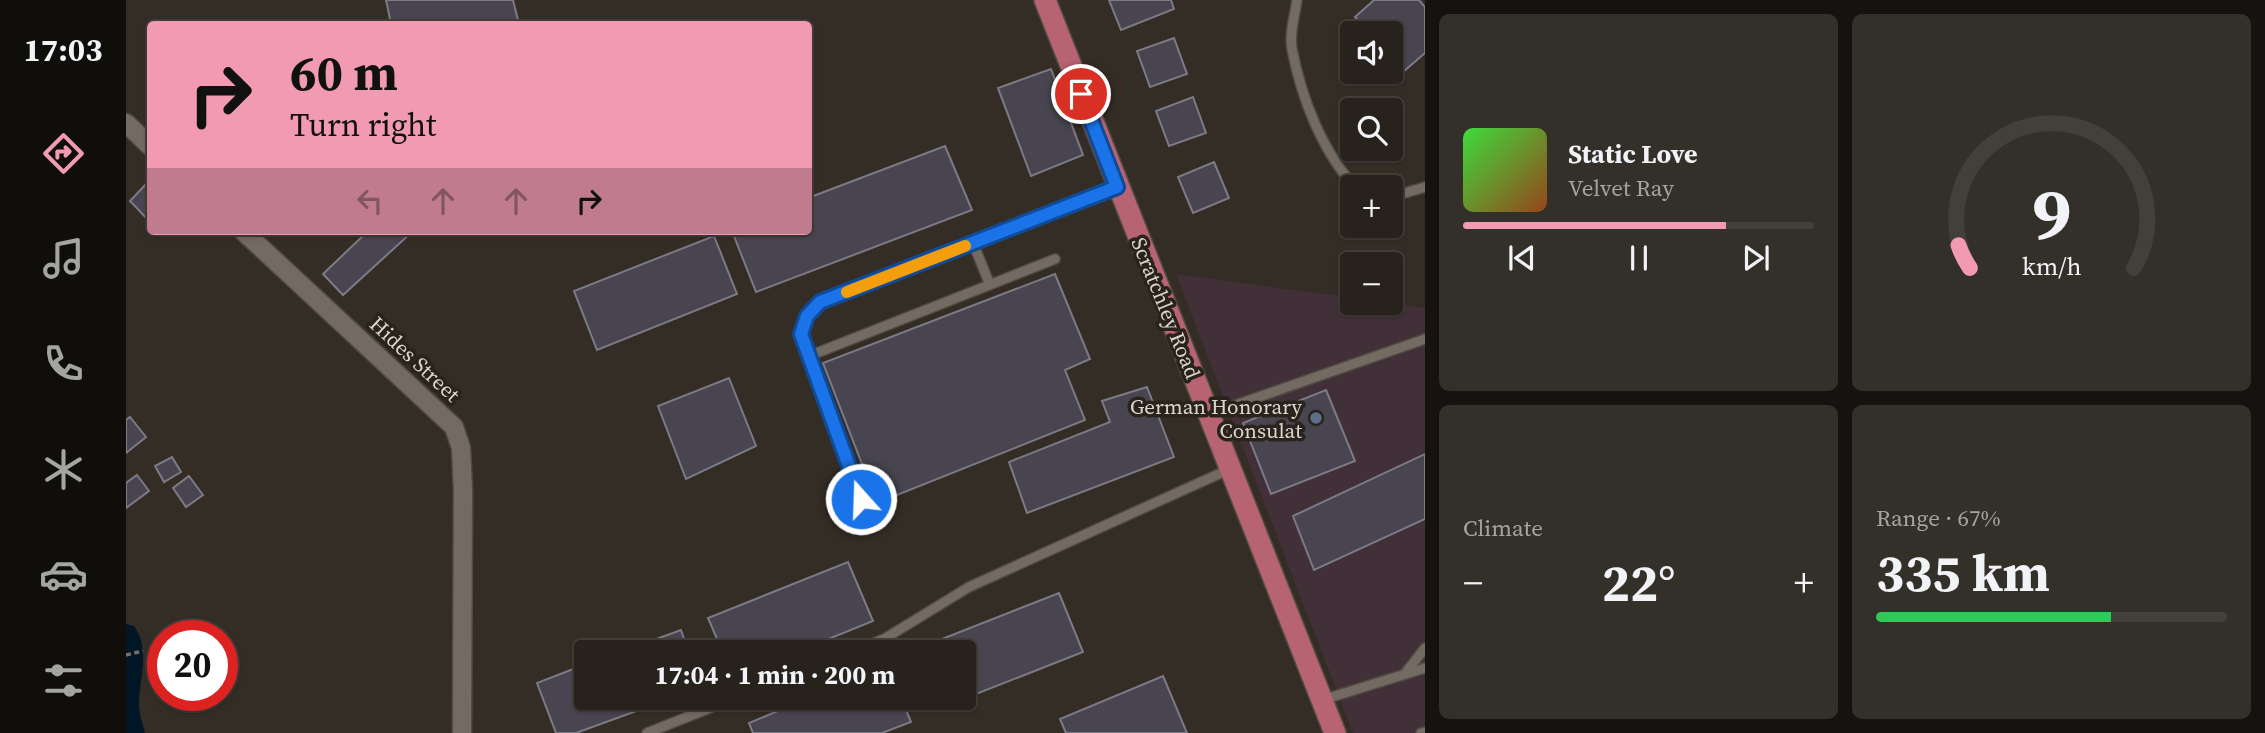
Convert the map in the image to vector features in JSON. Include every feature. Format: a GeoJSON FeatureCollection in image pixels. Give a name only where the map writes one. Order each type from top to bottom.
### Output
{"type":"FeatureCollection","features":[{"type":"Feature","properties":{"kind":"main road","name":"Scratchley Road"},"geometry":{"type":"LineString","coordinates":[[1045,0],[1335,733]]}},
{"type":"Feature","properties":{"kind":"street"},"geometry":{"type":"LineString","coordinates":[[126,123],[147,143]]}},
{"type":"Feature","properties":{"kind":"street","name":"Hides Street"},"geometry":{"type":"LineString","coordinates":[[247,235],[454,427],[461,448],[463,490],[462,733]]}},
{"type":"Feature","properties":{"kind":"lane"},"geometry":{"type":"LineString","coordinates":[[1297,0],[1291,47],[1309,108],[1336,167],[1343,175]]}},
{"type":"Feature","properties":{"kind":"lane"},"geometry":{"type":"LineString","coordinates":[[861,499],[801,334],[807,316],[820,302],[1117,187]]}},
{"type":"Feature","properties":{"kind":"lane"},"geometry":{"type":"LineString","coordinates":[[1403,193],[1425,187]]}},
{"type":"Feature","properties":{"kind":"lane"},"geometry":{"type":"LineString","coordinates":[[972,243],[989,285]]}},
{"type":"Feature","properties":{"kind":"lane"},"geometry":{"type":"LineString","coordinates":[[809,356],[1055,259]]}},
{"type":"Feature","properties":{"kind":"lane"},"geometry":{"type":"LineString","coordinates":[[1210,414],[1425,339]]}},
{"type":"Feature","properties":{"kind":"lane"},"geometry":{"type":"LineString","coordinates":[[882,640],[969,587],[1232,468]]}},
{"type":"Feature","properties":{"kind":"lane"},"geometry":{"type":"LineString","coordinates":[[1407,671],[1425,648]]}},
{"type":"Feature","properties":{"kind":"lane"},"geometry":{"type":"LineString","coordinates":[[1322,699],[1407,671],[1425,668]]}},
{"type":"Feature","properties":{"kind":"lane"},"geometry":{"type":"LineString","coordinates":[[647,733],[705,710]]}},
{"type":"Feature","properties":{"kind":"path"},"geometry":{"type":"LineString","coordinates":[[126,655],[143,651]]}},
{"type":"Feature","properties":{"kind":"shaded area"},"geometry":{"type":"Polygon","coordinates":[[[1176,274],[1340,296],[1340,315],[1403,315],[1403,305],[1425,308],[1425,733],[1353,733],[1176,274]]]}},
{"type":"Feature","properties":{"kind":"water"},"geometry":{"type":"Polygon","coordinates":[[[126,624],[134,626],[142,645],[139,705],[145,733],[126,733],[126,624]]]}},
{"type":"Feature","properties":{"kind":"building"},"geometry":{"type":"Polygon","coordinates":[[[386,0],[513,0],[518,21],[390,21],[386,0]]]}},
{"type":"Feature","properties":{"kind":"building"},"geometry":{"type":"Polygon","coordinates":[[[1109,0],[1171,0],[1174,9],[1121,30],[1109,0]]]}},
{"type":"Feature","properties":{"kind":"building"},"geometry":{"type":"Polygon","coordinates":[[[1374,0],[1419,0],[1425,7],[1425,53],[1403,72],[1403,21],[1359,21],[1355,17],[1374,0]]]}},
{"type":"Feature","properties":{"kind":"building"},"geometry":{"type":"Polygon","coordinates":[[[1174,38],[1187,74],[1150,87],[1137,51],[1174,38]]]}},
{"type":"Feature","properties":{"kind":"building"},"geometry":{"type":"Polygon","coordinates":[[[1051,69],[1083,155],[1031,176],[998,88],[1051,69]]]}},
{"type":"Feature","properties":{"kind":"building"},"geometry":{"type":"Polygon","coordinates":[[[1193,97],[1206,133],[1169,146],[1156,111],[1193,97]]]}},
{"type":"Feature","properties":{"kind":"building"},"geometry":{"type":"Polygon","coordinates":[[[945,146],[972,210],[756,292],[734,235],[812,235],[812,196],[945,146]]]}},
{"type":"Feature","properties":{"kind":"building"},"geometry":{"type":"Polygon","coordinates":[[[1214,162],[1229,198],[1193,213],[1178,177],[1214,162]]]}},
{"type":"Feature","properties":{"kind":"building"},"geometry":{"type":"Polygon","coordinates":[[[147,183],[147,219],[130,201],[147,183]]]}},
{"type":"Feature","properties":{"kind":"building"},"geometry":{"type":"Polygon","coordinates":[[[364,235],[409,235],[343,295],[323,274],[364,235]]]}},
{"type":"Feature","properties":{"kind":"building"},"geometry":{"type":"Polygon","coordinates":[[[714,236],[737,294],[597,350],[574,291],[714,236]]]}},
{"type":"Feature","properties":{"kind":"building"},"geometry":{"type":"Polygon","coordinates":[[[1055,274],[1090,359],[1065,370],[1085,420],[877,503],[823,363],[1055,274]]]}},
{"type":"Feature","properties":{"kind":"building"},"geometry":{"type":"Polygon","coordinates":[[[729,378],[756,446],[686,479],[658,406],[729,378]]]}},
{"type":"Feature","properties":{"kind":"building"},"geometry":{"type":"Polygon","coordinates":[[[1147,387],[1174,457],[1027,513],[1009,462],[1110,422],[1102,401],[1147,387]]]}},
{"type":"Feature","properties":{"kind":"building"},"geometry":{"type":"Polygon","coordinates":[[[1326,390],[1355,461],[1271,494],[1243,423],[1326,390]]]}},
{"type":"Feature","properties":{"kind":"building"},"geometry":{"type":"Polygon","coordinates":[[[130,417],[146,437],[126,453],[126,420],[130,417]]]}},
{"type":"Feature","properties":{"kind":"building"},"geometry":{"type":"Polygon","coordinates":[[[1425,454],[1425,519],[1314,570],[1293,516],[1425,454]]]}},
{"type":"Feature","properties":{"kind":"building"},"geometry":{"type":"Polygon","coordinates":[[[172,457],[181,472],[164,482],[155,466],[172,457]]]}},
{"type":"Feature","properties":{"kind":"building"},"geometry":{"type":"Polygon","coordinates":[[[137,475],[149,491],[126,508],[126,483],[137,475]]]}},
{"type":"Feature","properties":{"kind":"building"},"geometry":{"type":"Polygon","coordinates":[[[189,476],[203,495],[186,507],[173,488],[189,476]]]}},
{"type":"Feature","properties":{"kind":"building"},"geometry":{"type":"Polygon","coordinates":[[[848,562],[873,621],[826,640],[717,640],[708,618],[848,562]]]}},
{"type":"Feature","properties":{"kind":"building"},"geometry":{"type":"Polygon","coordinates":[[[1059,593],[1083,652],[976,694],[976,640],[939,640],[1059,593]]]}},
{"type":"Feature","properties":{"kind":"building"},"geometry":{"type":"Polygon","coordinates":[[[681,630],[684,640],[654,640],[681,630]]]}},
{"type":"Feature","properties":{"kind":"building"},"geometry":{"type":"Polygon","coordinates":[[[574,669],[574,710],[639,710],[576,733],[556,733],[537,683],[574,669]]]}},
{"type":"Feature","properties":{"kind":"building"},"geometry":{"type":"Polygon","coordinates":[[[1163,676],[1187,733],[1066,733],[1060,719],[1163,676]]]}},
{"type":"Feature","properties":{"kind":"building"},"geometry":{"type":"Polygon","coordinates":[[[780,710],[906,710],[911,722],[882,733],[753,733],[749,723],[780,710]]]}},
{"type":"Feature","properties":{"kind":"slow traffic"},"geometry":{"type":"LineString","coordinates":[[847,292],[965,246]]}},
{"type":"Feature","properties":{"kind":"place","name":"German Honorary Consulat"},"geometry":{"type":"Point","coordinates":[1316,418]}},
{"type":"Feature","properties":{"kind":"route"},"geometry":{"type":"LineString","coordinates":[[861,499],[801,334],[807,316],[820,302],[1117,187],[1081,94]]}}]}
